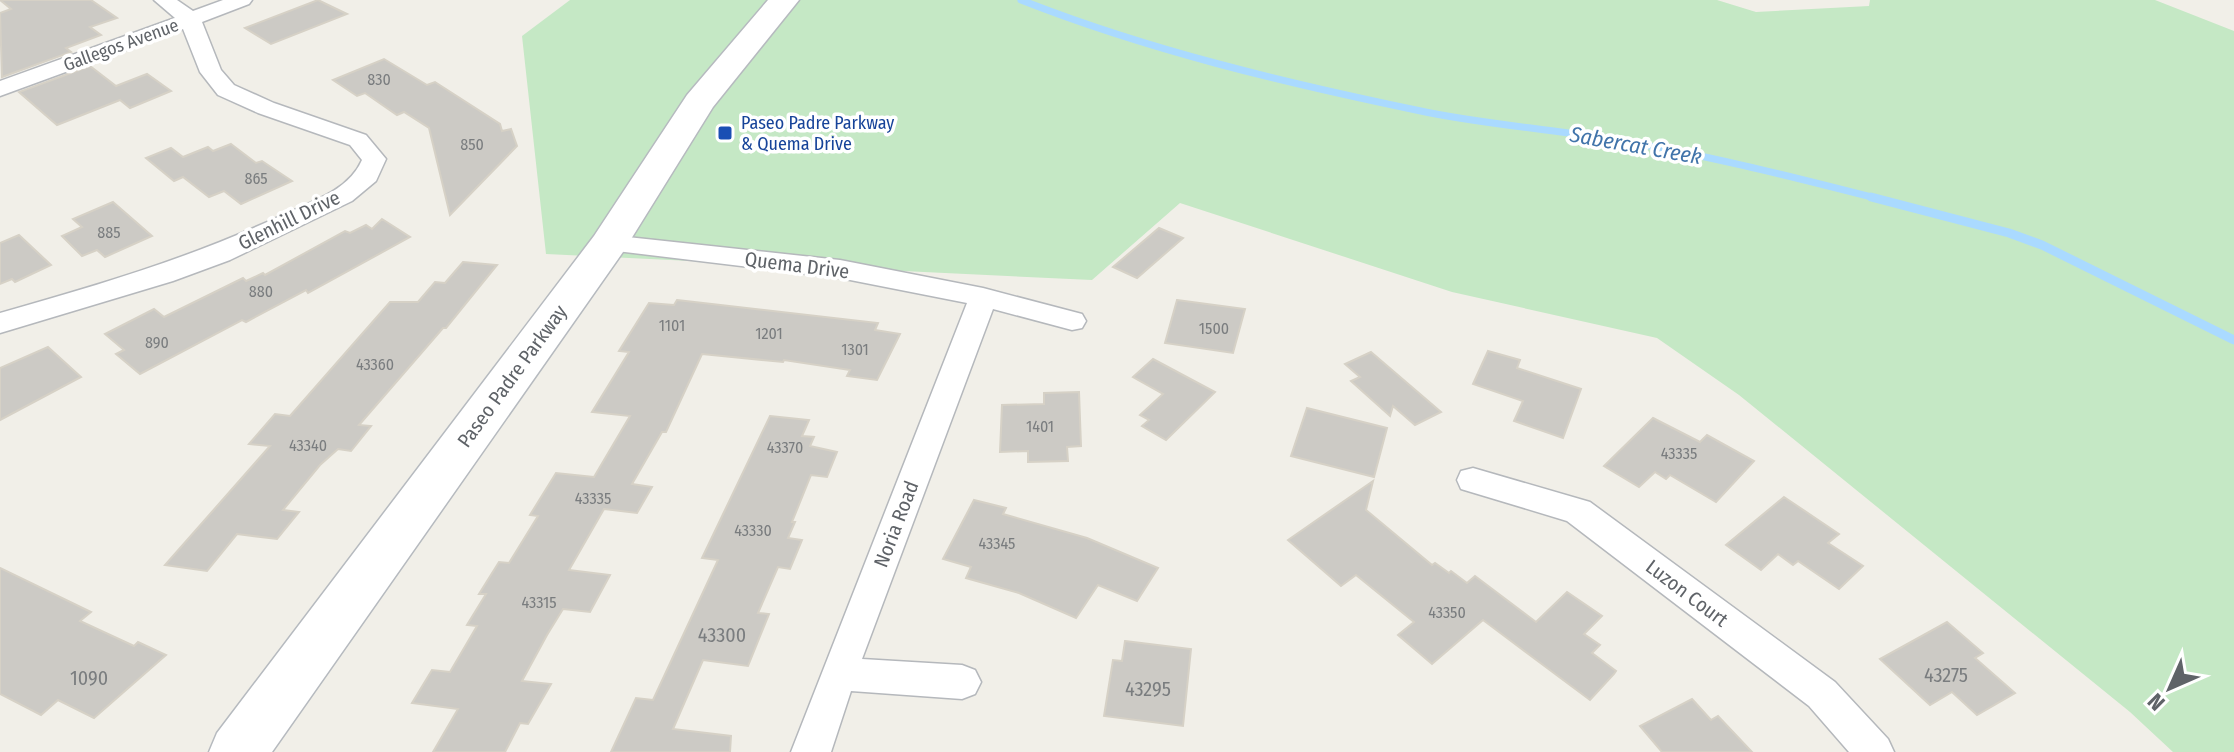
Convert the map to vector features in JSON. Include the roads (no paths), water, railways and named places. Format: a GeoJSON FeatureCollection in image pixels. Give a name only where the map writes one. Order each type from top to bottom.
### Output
{"type":"FeatureCollection","features":[{"type":"Feature","properties":{"kind":"main road","name":"Paseo Padre Parkway"},"geometry":{"type":"LineString","coordinates":[[238,752],[609,243],[699,102],[783,2]]}},
{"type":"Feature","properties":{"kind":"street"},"geometry":{"type":"LineString","coordinates":[[164,0],[190,19]]}},
{"type":"Feature","properties":{"kind":"street","name":"Gallegos Avenue"},"geometry":{"type":"LineString","coordinates":[[0,89],[242,0]]}},
{"type":"Feature","properties":{"kind":"street","name":"Glenhill Drive"},"geometry":{"type":"LineString","coordinates":[[0,323],[163,275],[220,254],[343,196],[367,176],[374,159],[358,140],[266,108],[226,90],[211,72],[190,19]]}},
{"type":"Feature","properties":{"kind":"street","name":"Quema Drive"},"geometry":{"type":"LineString","coordinates":[[609,243],[840,269],[983,297],[1072,321]]}},
{"type":"Feature","properties":{"kind":"street","name":"Noria Road"},"geometry":{"type":"LineString","coordinates":[[811,752],[983,297]]}},
{"type":"Feature","properties":{"kind":"street","name":"Luzon Court"},"geometry":{"type":"LineString","coordinates":[[1473,480],[1578,511],[1822,694],[1874,752]]}},
{"type":"Feature","properties":{"kind":"street"},"geometry":{"type":"LineString","coordinates":[[838,674],[962,682]]}},
{"type":"Feature","properties":{"kind":"waterway","name":"Sabercat Creek"},"geometry":{"type":"LineString","coordinates":[[1021,0],[1166,49],[1316,88],[1440,115],[1676,151],[1872,197]]}},
{"type":"Feature","properties":{"kind":"waterway","name":"Sabercat Creek"},"geometry":{"type":"LineString","coordinates":[[1872,197],[1879,199]]}},
{"type":"Feature","properties":{"kind":"waterway","name":"Sabercat Creek"},"geometry":{"type":"LineString","coordinates":[[1872,197],[2009,233],[2042,245],[2234,340]]}},
{"type":"Feature","properties":{"kind":"place","name":"Paseo Padre Parkway & Quema Drive"},"geometry":{"type":"Point","coordinates":[725,133]}}]}
